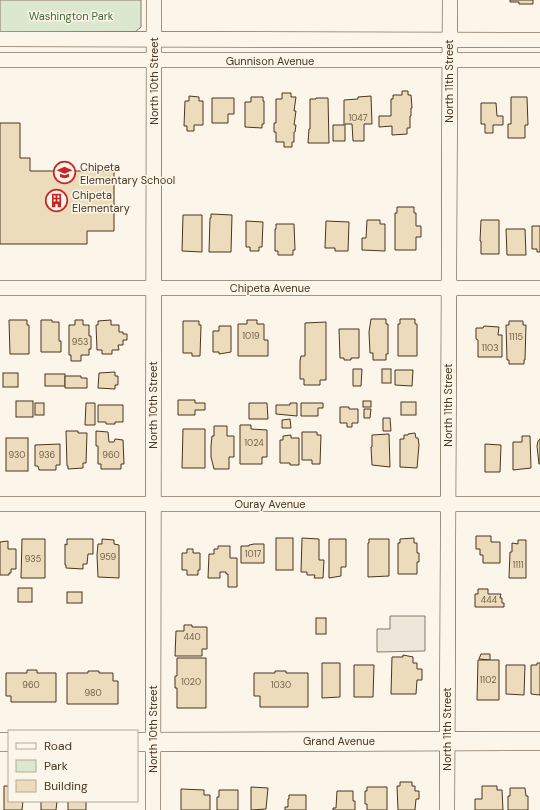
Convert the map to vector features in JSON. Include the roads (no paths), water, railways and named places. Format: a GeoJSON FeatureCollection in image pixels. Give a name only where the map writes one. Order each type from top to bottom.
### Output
{"type":"FeatureCollection","features":[{"type":"Feature","properties":{"kind":"main road","name":"Grand Avenue"},"geometry":{"type":"LineString","coordinates":[[145,742],[540,741]]}},
{"type":"Feature","properties":{"kind":"street","name":"North 10th Street"},"geometry":{"type":"LineString","coordinates":[[153,810],[145,742],[153,504],[154,0]]}},
{"type":"Feature","properties":{"kind":"street","name":"North 11th Street"},"geometry":{"type":"LineString","coordinates":[[447,810],[450,0]]}},
{"type":"Feature","properties":{"kind":"street","name":"Gunnison Avenue"},"geometry":{"type":"LineString","coordinates":[[0,39],[540,40]]}},
{"type":"Feature","properties":{"kind":"street","name":"Gunnison Avenue"},"geometry":{"type":"LineString","coordinates":[[0,60],[540,60]]}},
{"type":"Feature","properties":{"kind":"street","name":"Chipeta Avenue"},"geometry":{"type":"LineString","coordinates":[[0,288],[540,288]]}},
{"type":"Feature","properties":{"kind":"street","name":"Ouray Avenue"},"geometry":{"type":"LineString","coordinates":[[0,504],[540,504]]}},
{"type":"Feature","properties":{"kind":"place","name":"Chipeta Elementary School"},"geometry":{"type":"Point","coordinates":[65,173]}},
{"type":"Feature","properties":{"kind":"place","name":"Chipeta Elementary"},"geometry":{"type":"Point","coordinates":[57,201]}},
{"type":"Feature","properties":{"kind":"park label","name":"Washington Park"},"geometry":{"type":"Point","coordinates":[71,16]}}]}
